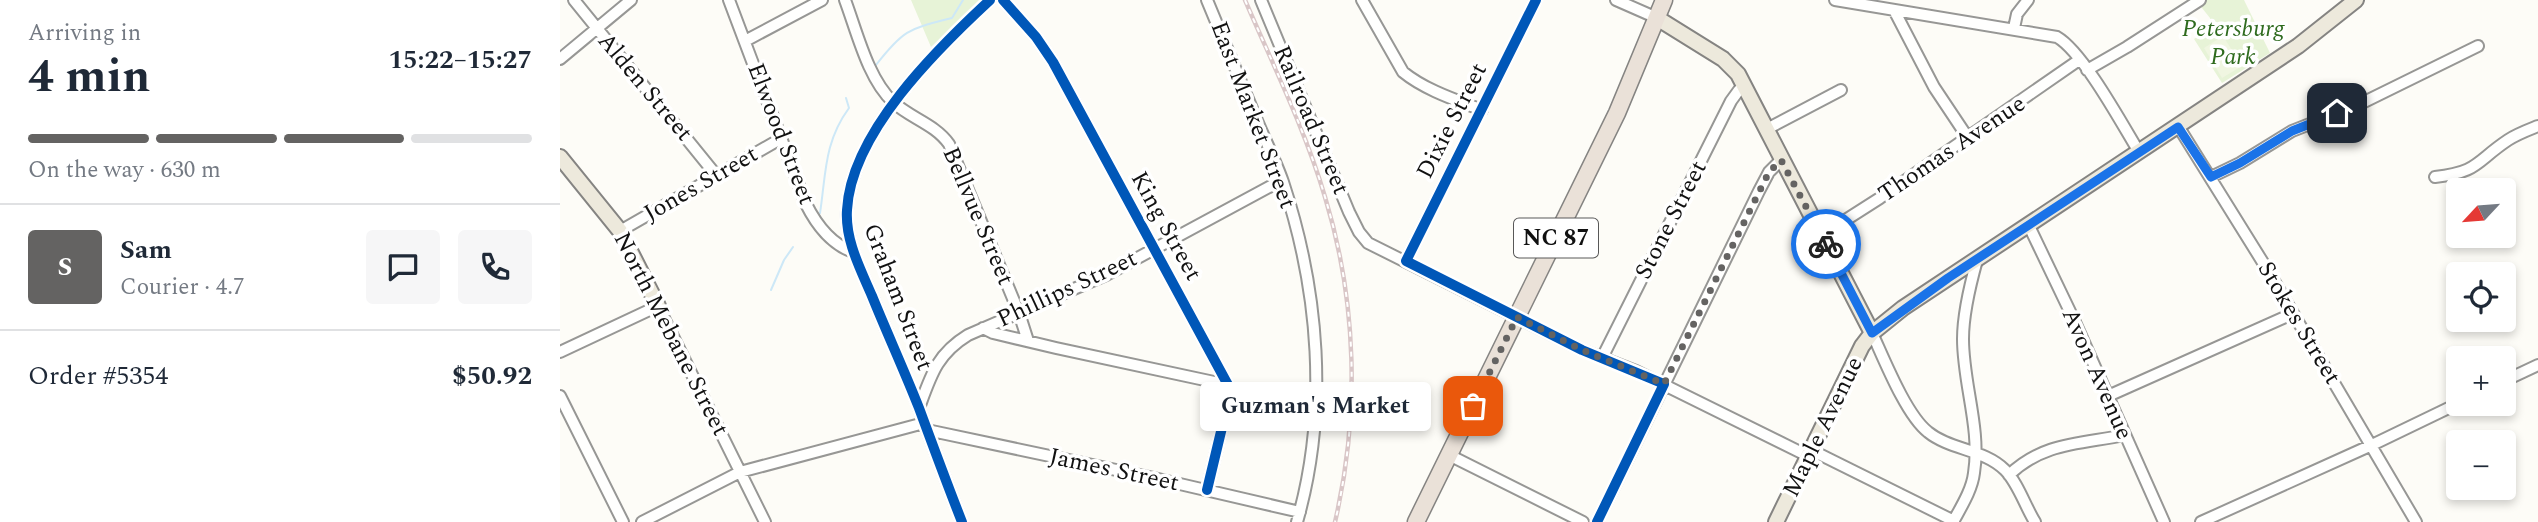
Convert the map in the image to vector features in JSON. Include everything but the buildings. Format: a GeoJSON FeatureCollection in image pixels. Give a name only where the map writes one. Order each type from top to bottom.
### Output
{"type":"FeatureCollection","features":[{"type":"Feature","properties":{"kind":"highway","name":"NC 87"},"geometry":{"type":"LineString","coordinates":[[1416,522],[1617,113],[1664,0]]}},
{"type":"Feature","properties":{"kind":"main road","name":"Maple Avenue"},"geometry":{"type":"LineString","coordinates":[[1776,522],[1862,346],[1872,333],[1903,308],[2298,46],[2356,0]]}},
{"type":"Feature","properties":{"kind":"main road"},"geometry":{"type":"LineString","coordinates":[[1657,18],[1723,59],[1738,74],[1872,333]]}},
{"type":"Feature","properties":{"kind":"main road","name":"North Mebane Street"},"geometry":{"type":"LineString","coordinates":[[560,157],[620,231],[658,306]]}},
{"type":"Feature","properties":{"kind":"street","name":"Alden Street"},"geometry":{"type":"LineString","coordinates":[[574,0],[716,175]]}},
{"type":"Feature","properties":{"kind":"street"},"geometry":{"type":"LineString","coordinates":[[560,59],[631,0]]}},
{"type":"Feature","properties":{"kind":"street","name":"Elwood Street"},"geometry":{"type":"LineString","coordinates":[[729,0],[806,204],[816,221],[838,245],[853,252]]}},
{"type":"Feature","properties":{"kind":"street"},"geometry":{"type":"LineString","coordinates":[[745,41],[822,0]]}},
{"type":"Feature","properties":{"kind":"street","name":"Bellvue Street"},"geometry":{"type":"LineString","coordinates":[[845,0],[877,83],[892,102],[938,132],[949,144],[1028,341]]}},
{"type":"Feature","properties":{"kind":"street","name":"Graham Street"},"geometry":{"type":"LineString","coordinates":[[962,522],[919,408],[853,252],[847,223],[849,195],[862,157],[892,102],[947,41],[990,0]]}},
{"type":"Feature","properties":{"kind":"street","name":"King Street"},"geometry":{"type":"LineString","coordinates":[[1003,0],[1036,37],[1053,62],[1228,385]]}},
{"type":"Feature","properties":{"kind":"street","name":"East Market Street"},"geometry":{"type":"LineString","coordinates":[[1207,0],[1282,180],[1309,286],[1315,331],[1316,409],[1307,486],[1299,517]]}},
{"type":"Feature","properties":{"kind":"street","name":"Railroad Street"},"geometry":{"type":"LineString","coordinates":[[1261,0],[1349,212],[1368,243],[1406,261]]}},
{"type":"Feature","properties":{"kind":"street"},"geometry":{"type":"LineString","coordinates":[[1362,0],[1403,72],[1455,100],[1482,110]]}},
{"type":"Feature","properties":{"kind":"street","name":"Dixie Street"},"geometry":{"type":"LineString","coordinates":[[1406,261],[1536,0]]}},
{"type":"Feature","properties":{"kind":"street"},"geometry":{"type":"LineString","coordinates":[[1616,0],[1657,18]]}},
{"type":"Feature","properties":{"kind":"street"},"geometry":{"type":"LineString","coordinates":[[1835,0],[2057,37],[2069,46],[2087,70],[2139,152]]}},
{"type":"Feature","properties":{"kind":"street"},"geometry":{"type":"LineString","coordinates":[[2014,28],[2017,14],[2028,0]]}},
{"type":"Feature","properties":{"kind":"street"},"geometry":{"type":"LineString","coordinates":[[2087,70],[2200,0]]}},
{"type":"Feature","properties":{"kind":"street"},"geometry":{"type":"LineString","coordinates":[[1887,7],[1968,138]]}},
{"type":"Feature","properties":{"kind":"street"},"geometry":{"type":"LineString","coordinates":[[2211,177],[2240,163],[2292,131],[2358,105],[2478,46]]}},
{"type":"Feature","properties":{"kind":"street","name":"Thomas Avenue"},"geometry":{"type":"LineString","coordinates":[[1822,235],[2079,60]]}},
{"type":"Feature","properties":{"kind":"street","name":"Stone Street"},"geometry":{"type":"LineString","coordinates":[[1602,358],[1734,95],[1745,87]]}},
{"type":"Feature","properties":{"kind":"street"},"geometry":{"type":"LineString","coordinates":[[1767,130],[1841,90]]}},
{"type":"Feature","properties":{"kind":"street"},"geometry":{"type":"LineString","coordinates":[[2435,177],[2461,174],[2477,166],[2509,139],[2538,126]]}},
{"type":"Feature","properties":{"kind":"street","name":"Stokes Street"},"geometry":{"type":"LineString","coordinates":[[2178,127],[2372,444],[2416,522]]}},
{"type":"Feature","properties":{"kind":"street","name":"Jones Street"},"geometry":{"type":"LineString","coordinates":[[620,231],[782,138]]}},
{"type":"Feature","properties":{"kind":"street"},"geometry":{"type":"LineString","coordinates":[[1597,522],[1769,172],[1781,160]]}},
{"type":"Feature","properties":{"kind":"street","name":"Phillips Street"},"geometry":{"type":"LineString","coordinates":[[919,408],[933,371],[946,351],[968,335],[1106,275],[1282,180]]}},
{"type":"Feature","properties":{"kind":"street","name":"Avon Avenue"},"geometry":{"type":"LineString","coordinates":[[2029,226],[2164,522]]}},
{"type":"Feature","properties":{"kind":"street"},"geometry":{"type":"LineString","coordinates":[[1406,261],[1602,358],[1664,384],[1954,521],[1974,475],[1975,428],[1963,340],[1965,315],[1977,260]]}},
{"type":"Feature","properties":{"kind":"street"},"geometry":{"type":"LineString","coordinates":[[560,352],[658,306]]}},
{"type":"Feature","properties":{"kind":"street","name":"North Mebane Street"},"geometry":{"type":"LineString","coordinates":[[658,306],[765,522]]}},
{"type":"Feature","properties":{"kind":"street"},"geometry":{"type":"LineString","coordinates":[[2108,396],[2292,314]]}},
{"type":"Feature","properties":{"kind":"street"},"geometry":{"type":"LineString","coordinates":[[983,328],[1028,341],[1228,385],[1230,394],[1207,490]]}},
{"type":"Feature","properties":{"kind":"street"},"geometry":{"type":"LineString","coordinates":[[1872,333],[1920,425],[1933,435],[1995,462],[2009,475],[2035,522]]}},
{"type":"Feature","properties":{"kind":"street"},"geometry":{"type":"LineString","coordinates":[[2516,375],[2538,365]]}},
{"type":"Feature","properties":{"kind":"street"},"geometry":{"type":"LineString","coordinates":[[560,396],[623,522]]}},
{"type":"Feature","properties":{"kind":"street"},"geometry":{"type":"LineString","coordinates":[[2202,522],[2446,409]]}},
{"type":"Feature","properties":{"kind":"street","name":"James Street"},"geometry":{"type":"LineString","coordinates":[[642,522],[740,472],[925,427],[1207,490],[1299,517]]}},
{"type":"Feature","properties":{"kind":"street"},"geometry":{"type":"LineString","coordinates":[[2009,475],[2027,459],[2045,450],[2125,435]]}},
{"type":"Feature","properties":{"kind":"street"},"geometry":{"type":"LineString","coordinates":[[1449,455],[1584,522]]}},
{"type":"Feature","properties":{"kind":"green space"},"geometry":{"type":"Polygon","coordinates":[[[911,0],[984,0],[931,47],[911,0]]]}},
{"type":"Feature","properties":{"kind":"green space","name":"Petersburg Park"},"geometry":{"type":"Polygon","coordinates":[[[2203,0],[2244,0],[2270,53],[2222,83],[2194,39],[2212,26],[2210,18],[2198,3],[2203,0]]]}},
{"type":"Feature","properties":{"kind":"green space"},"geometry":{"type":"Polygon","coordinates":[[[2223,36],[2242,66],[2222,78],[2204,48],[2223,36]]]}},
{"type":"Feature","properties":{"kind":"waterway"},"geometry":{"type":"LineString","coordinates":[[876,65],[908,32],[952,18],[963,0]]}},
{"type":"Feature","properties":{"kind":"waterway"},"geometry":{"type":"LineString","coordinates":[[820,213],[830,146],[849,108],[846,98]]}},
{"type":"Feature","properties":{"kind":"waterway"},"geometry":{"type":"LineString","coordinates":[[771,290],[793,247]]}},
{"type":"Feature","properties":{"kind":"railway"},"geometry":{"type":"LineString","coordinates":[[1245,0],[1288,97],[1317,172],[1336,237],[1344,277],[1349,318],[1351,400],[1343,482],[1335,522]]}},
{"type":"Feature","properties":{"kind":"cycle path"},"geometry":{"type":"LineString","coordinates":[[962,522],[919,408],[854,254],[848,232],[847,210],[852,181],[880,123],[900,94],[923,68],[990,0]]}},
{"type":"Feature","properties":{"kind":"cycle path"},"geometry":{"type":"LineString","coordinates":[[1003,0],[1036,37],[1053,62],[1228,385],[1230,394],[1207,490]]}},
{"type":"Feature","properties":{"kind":"cycle path"},"geometry":{"type":"LineString","coordinates":[[1536,0],[1406,261],[1582,350],[1664,384],[1597,522]]}},
{"type":"Feature","properties":{"kind":"way so far"},"geometry":{"type":"LineString","coordinates":[[1473,406],[1517,317],[1582,350],[1636,370],[1664,384],[1720,275],[1759,191],[1769,172],[1781,160],[1826,244]]}},
{"type":"Feature","properties":{"kind":"place","name":"Guzman's Market"},"geometry":{"type":"Point","coordinates":[1473,406]}},
{"type":"Feature","properties":{"kind":"route"},"geometry":{"type":"LineString","coordinates":[[1826,244],[1872,333],[1903,308],[2178,127],[2211,177],[2240,163],[2292,131],[2337,113]]}}]}
